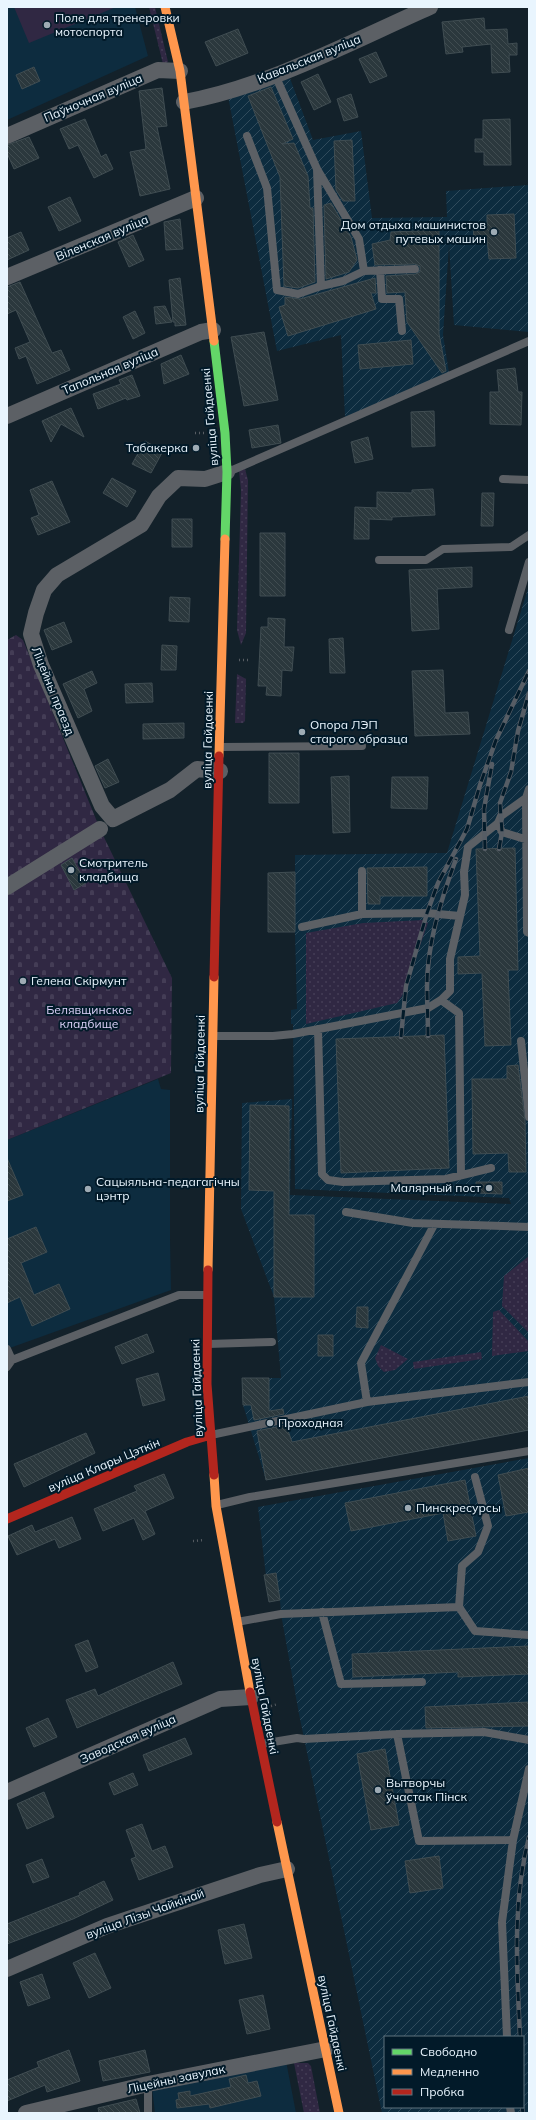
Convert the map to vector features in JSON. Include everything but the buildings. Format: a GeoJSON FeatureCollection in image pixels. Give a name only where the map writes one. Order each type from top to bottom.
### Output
{"type":"FeatureCollection","features":[{"type":"Feature","properties":{"kind":"street","name":"вуліца Гайдаенкі"},"geometry":{"type":"LineString","coordinates":[[165,7],[180,71],[213,330],[225,433],[227,472],[212,1036],[207,1344],[210,1435],[216,1506],[236,1622],[260,1744],[326,2049],[338,2113]]}},
{"type":"Feature","properties":{"kind":"street","name":"Кавальская вуліца"},"geometry":{"type":"LineString","coordinates":[[184,102],[275,75],[430,7]]}},
{"type":"Feature","properties":{"kind":"street","name":"Паўночная вуліца"},"geometry":{"type":"LineString","coordinates":[[7,136],[158,70],[180,71]]}},
{"type":"Feature","properties":{"kind":"street","name":"Віленская вуліца"},"geometry":{"type":"LineString","coordinates":[[7,277],[196,198]]}},
{"type":"Feature","properties":{"kind":"street","name":"Тапольная вуліца"},"geometry":{"type":"LineString","coordinates":[[7,416],[201,332],[213,330]]}},
{"type":"Feature","properties":{"kind":"street","name":"Ліцейны праезд"},"geometry":{"type":"LineString","coordinates":[[113,819],[102,806],[41,665],[31,634],[36,613],[44,590],[57,575],[140,524],[159,496],[178,478],[205,478],[227,472]]}},
{"type":"Feature","properties":{"kind":"street"},"geometry":{"type":"LineString","coordinates":[[113,819],[170,790],[197,769],[220,771]]}},
{"type":"Feature","properties":{"kind":"street"},"geometry":{"type":"LineString","coordinates":[[7,887],[100,829]]}},
{"type":"Feature","properties":{"kind":"street","name":"вуліца Клары Цэткін"},"geometry":{"type":"LineString","coordinates":[[7,1519],[187,1442],[210,1435]]}},
{"type":"Feature","properties":{"kind":"street","name":"Заводская вуліца"},"geometry":{"type":"LineString","coordinates":[[7,1792],[220,1699],[251,1697]]}},
{"type":"Feature","properties":{"kind":"street","name":"вуліца Лізы Чайкінай"},"geometry":{"type":"LineString","coordinates":[[7,1969],[107,1926],[260,1875],[287,1869]]}},
{"type":"Feature","properties":{"kind":"street","name":"Ліцейны завулак"},"geometry":{"type":"LineString","coordinates":[[26,2113],[148,2084],[326,2049]]}},
{"type":"Feature","properties":{"kind":"lane"},"geometry":{"type":"LineString","coordinates":[[275,75],[317,169],[359,239],[364,271]]}},
{"type":"Feature","properties":{"kind":"lane"},"geometry":{"type":"LineString","coordinates":[[247,136],[267,188],[277,290],[298,294],[321,286],[343,281],[364,271],[415,268]]}},
{"type":"Feature","properties":{"kind":"lane"},"geometry":{"type":"LineString","coordinates":[[317,169],[321,286]]}},
{"type":"Feature","properties":{"kind":"lane"},"geometry":{"type":"LineString","coordinates":[[380,270],[382,299],[399,299],[402,331]]}},
{"type":"Feature","properties":{"kind":"lane"},"geometry":{"type":"LineString","coordinates":[[227,472],[529,341]]}},
{"type":"Feature","properties":{"kind":"lane"},"geometry":{"type":"LineString","coordinates":[[503,479],[529,480]]}},
{"type":"Feature","properties":{"kind":"lane"},"geometry":{"type":"LineString","coordinates":[[378,560],[426,560],[443,549],[511,547],[529,535]]}},
{"type":"Feature","properties":{"kind":"lane"},"geometry":{"type":"LineString","coordinates":[[509,630],[529,562]]}},
{"type":"Feature","properties":{"kind":"lane"},"geometry":{"type":"LineString","coordinates":[[220,747],[248,745],[362,746]]}},
{"type":"Feature","properties":{"kind":"lane"},"geometry":{"type":"LineString","coordinates":[[529,789],[526,798],[529,933]]}},
{"type":"Feature","properties":{"kind":"lane"},"geometry":{"type":"LineString","coordinates":[[212,1036],[273,1036],[318,1029],[428,1008],[441,1000],[450,991],[450,959],[465,895],[464,872],[468,847],[498,823],[501,816],[526,798]]}},
{"type":"Feature","properties":{"kind":"lane"},"geometry":{"type":"LineString","coordinates":[[100,829],[113,819]]}},
{"type":"Feature","properties":{"kind":"lane"},"geometry":{"type":"LineString","coordinates":[[498,823],[502,832],[528,840]]}},
{"type":"Feature","properties":{"kind":"lane"},"geometry":{"type":"LineString","coordinates":[[362,871],[362,914]]}},
{"type":"Feature","properties":{"kind":"lane"},"geometry":{"type":"LineString","coordinates":[[302,927],[362,914],[428,914],[460,916]]}},
{"type":"Feature","properties":{"kind":"lane"},"geometry":{"type":"LineString","coordinates":[[441,1000],[459,1013],[461,1175]]}},
{"type":"Feature","properties":{"kind":"lane"},"geometry":{"type":"LineString","coordinates":[[318,1029],[322,1174],[328,1180],[343,1182],[446,1179],[491,1168]]}},
{"type":"Feature","properties":{"kind":"lane"},"geometry":{"type":"LineString","coordinates":[[521,1041],[529,1117]]}},
{"type":"Feature","properties":{"kind":"lane"},"geometry":{"type":"LineString","coordinates":[[346,1212],[413,1224],[529,1227]]}},
{"type":"Feature","properties":{"kind":"lane"},"geometry":{"type":"LineString","coordinates":[[367,1402],[361,1364],[434,1225]]}},
{"type":"Feature","properties":{"kind":"lane"},"geometry":{"type":"LineString","coordinates":[[7,1349],[9,1363],[179,1295],[208,1295]]}},
{"type":"Feature","properties":{"kind":"lane"},"geometry":{"type":"LineString","coordinates":[[207,1344],[272,1342]]}},
{"type":"Feature","properties":{"kind":"lane"},"geometry":{"type":"LineString","coordinates":[[210,1435],[367,1402],[529,1382]]}},
{"type":"Feature","properties":{"kind":"lane"},"geometry":{"type":"LineString","coordinates":[[216,1506],[250,1497],[529,1451]]}},
{"type":"Feature","properties":{"kind":"lane"},"geometry":{"type":"LineString","coordinates":[[475,1477],[488,1526],[478,1552],[462,1566],[459,1607],[475,1631],[529,1634]]}},
{"type":"Feature","properties":{"kind":"lane"},"geometry":{"type":"LineString","coordinates":[[236,1622],[281,1614],[459,1607]]}},
{"type":"Feature","properties":{"kind":"lane"},"geometry":{"type":"LineString","coordinates":[[322,1612],[340,1684],[422,1682]]}},
{"type":"Feature","properties":{"kind":"lane"},"geometry":{"type":"LineString","coordinates":[[260,1744],[297,1738],[304,1739],[397,1734],[484,1732],[529,1740]]}},
{"type":"Feature","properties":{"kind":"lane"},"geometry":{"type":"LineString","coordinates":[[397,1734],[419,1841],[513,1840]]}},
{"type":"Feature","properties":{"kind":"lane"},"geometry":{"type":"LineString","coordinates":[[507,2036],[502,1922],[513,1840],[529,1769]]}},
{"type":"Feature","properties":{"kind":"lane"},"geometry":{"type":"LineString","coordinates":[[148,2084],[148,2113]]}},
{"type":"Feature","properties":{"kind":"shaded area"},"geometry":{"type":"Polygon","coordinates":[[[7,7],[135,7],[148,56],[7,120],[7,7]]]}},
{"type":"Feature","properties":{"kind":"shaded area"},"geometry":{"type":"Polygon","coordinates":[[[285,65],[313,140],[361,131],[372,218],[447,217],[446,191],[529,185],[529,332],[454,325],[449,245],[443,335],[449,373],[345,417],[341,335],[277,351],[227,91],[285,65]]]}},
{"type":"Feature","properties":{"kind":"shaded area"},"geometry":{"type":"Polygon","coordinates":[[[529,585],[529,1430],[266,1480],[243,1405],[242,1378],[281,1378],[274,1297],[241,1209],[242,1103],[292,1099],[290,1195],[511,1204],[509,1198],[295,1189],[293,1024],[291,1024],[291,1010],[297,1009],[295,932],[268,932],[268,873],[295,872],[295,855],[447,853],[529,585]]]}},
{"type":"Feature","properties":{"kind":"shaded area","name":"Сацыяльна-педагагічны цэнтр"},"geometry":{"type":"Polygon","coordinates":[[[158,1079],[161,1089],[170,1090],[171,1290],[7,1349],[7,1140],[158,1079]]]}},
{"type":"Feature","properties":{"kind":"shaded area"},"geometry":{"type":"Polygon","coordinates":[[[529,1458],[529,2113],[382,2113],[299,1714],[281,1614],[280,1600],[269,1602],[258,1507],[529,1458]]]}},
{"type":"Feature","properties":{"kind":"shaded area"},"geometry":{"type":"Polygon","coordinates":[[[286,2061],[296,2113],[155,2113],[152,2088],[286,2061]]]}},
{"type":"Feature","properties":{"kind":"green space","name":"Поле для тренеровки мотоспорта"},"geometry":{"type":"Polygon","coordinates":[[[14,7],[116,7],[29,43],[14,7]]]}},
{"type":"Feature","properties":{"kind":"green space"},"geometry":{"type":"Polygon","coordinates":[[[149,7],[155,7],[168,62],[163,64],[149,7]]]}},
{"type":"Feature","properties":{"kind":"green space"},"geometry":{"type":"Polygon","coordinates":[[[245,469],[248,480],[246,633],[241,645],[237,630],[241,490],[239,471],[245,469]]]}},
{"type":"Feature","properties":{"kind":"green space","name":"Белявщинское кладбище"},"geometry":{"type":"Polygon","coordinates":[[[16,635],[23,640],[100,829],[172,978],[171,1073],[7,1140],[7,640],[16,635]]]}},
{"type":"Feature","properties":{"kind":"green space"},"geometry":{"type":"Polygon","coordinates":[[[237,674],[246,679],[245,721],[243,723],[235,723],[237,674]]]}},
{"type":"Feature","properties":{"kind":"green space"},"geometry":{"type":"Polygon","coordinates":[[[423,920],[428,923],[402,996],[397,1003],[306,1024],[306,933],[363,923],[423,920]]]}},
{"type":"Feature","properties":{"kind":"green space"},"geometry":{"type":"Polygon","coordinates":[[[529,1256],[529,1333],[502,1306],[504,1276],[529,1256]]]}},
{"type":"Feature","properties":{"kind":"green space"},"geometry":{"type":"Polygon","coordinates":[[[499,1310],[529,1342],[529,1351],[492,1356],[493,1312],[499,1310]]]}},
{"type":"Feature","properties":{"kind":"green space"},"geometry":{"type":"Polygon","coordinates":[[[381,1345],[408,1359],[395,1370],[384,1372],[378,1366],[375,1358],[381,1345]]]}},
{"type":"Feature","properties":{"kind":"green space"},"geometry":{"type":"Polygon","coordinates":[[[481,1352],[482,1359],[414,1369],[413,1362],[481,1352]]]}},
{"type":"Feature","properties":{"kind":"green space"},"geometry":{"type":"Polygon","coordinates":[[[294,2063],[308,2063],[311,2066],[320,2113],[304,2113],[294,2063]]]}},
{"type":"Feature","properties":{"kind":"railway"},"geometry":{"type":"LineString","coordinates":[[401,1037],[406,986],[427,913],[438,883],[467,829],[480,785],[496,740],[529,671]]}},
{"type":"Feature","properties":{"kind":"railway"},"geometry":{"type":"LineString","coordinates":[[499,849],[502,832],[500,803],[511,772],[518,731],[529,693]]}},
{"type":"Feature","properties":{"kind":"railway"},"geometry":{"type":"LineString","coordinates":[[485,849],[484,809],[492,764]]}},
{"type":"Feature","properties":{"kind":"railway"},"geometry":{"type":"LineString","coordinates":[[428,1036],[427,987],[429,954],[440,906],[456,859]]}},
{"type":"Feature","properties":{"kind":"railway"},"geometry":{"type":"LineString","coordinates":[[520,2036],[517,1962],[518,1912],[520,1887],[529,1837]]}},
{"type":"Feature","properties":{"kind":"railway"},"geometry":{"type":"LineString","coordinates":[[522,2108],[523,2113]]}},
{"type":"Feature","properties":{"kind":"traffic: fast"},"geometry":{"type":"LineString","coordinates":[[214,341],[225,433],[227,472],[225,539]]}},
{"type":"Feature","properties":{"kind":"traffic: slow"},"geometry":{"type":"LineString","coordinates":[[165,7],[180,71],[214,341]]}},
{"type":"Feature","properties":{"kind":"traffic: slow"},"geometry":{"type":"LineString","coordinates":[[219,756],[225,539]]}},
{"type":"Feature","properties":{"kind":"traffic: slow"},"geometry":{"type":"LineString","coordinates":[[208,1270],[214,977]]}},
{"type":"Feature","properties":{"kind":"traffic: slow"},"geometry":{"type":"LineString","coordinates":[[214,1475],[216,1506],[250,1692]]}},
{"type":"Feature","properties":{"kind":"traffic: slow"},"geometry":{"type":"LineString","coordinates":[[277,1822],[339,2113]]}},
{"type":"Feature","properties":{"kind":"traffic: jam"},"geometry":{"type":"LineString","coordinates":[[214,977],[219,756]]}},
{"type":"Feature","properties":{"kind":"traffic: jam"},"geometry":{"type":"LineString","coordinates":[[208,1270],[207,1384],[214,1475]]}},
{"type":"Feature","properties":{"kind":"traffic: jam"},"geometry":{"type":"LineString","coordinates":[[7,1519],[187,1442],[211,1435]]}},
{"type":"Feature","properties":{"kind":"traffic: jam"},"geometry":{"type":"LineString","coordinates":[[250,1692],[277,1822]]}},
{"type":"Feature","properties":{"kind":"place","name":"Поле для тренеровки мотоспорта"},"geometry":{"type":"Point","coordinates":[47,25]}},
{"type":"Feature","properties":{"kind":"place","name":"Дом отдыха машинистов путевых машин"},"geometry":{"type":"Point","coordinates":[494,232]}},
{"type":"Feature","properties":{"kind":"place","name":"Табакерка"},"geometry":{"type":"Point","coordinates":[196,448]}},
{"type":"Feature","properties":{"kind":"place","name":"Опора ЛЭП старого образца"},"geometry":{"type":"Point","coordinates":[302,732]}},
{"type":"Feature","properties":{"kind":"place","name":"Смотритель кладбища"},"geometry":{"type":"Point","coordinates":[71,870]}},
{"type":"Feature","properties":{"kind":"place","name":"Гелена Скірмунт"},"geometry":{"type":"Point","coordinates":[23,981]}},
{"type":"Feature","properties":{"kind":"place","name":"Малярный пост"},"geometry":{"type":"Point","coordinates":[489,1188]}},
{"type":"Feature","properties":{"kind":"place","name":"Сацыяльна-педагагічны цэнтр"},"geometry":{"type":"Point","coordinates":[88,1189]}},
{"type":"Feature","properties":{"kind":"place","name":"Проходная"},"geometry":{"type":"Point","coordinates":[270,1423]}},
{"type":"Feature","properties":{"kind":"place","name":"Пинскресурсы"},"geometry":{"type":"Point","coordinates":[408,1508]}},
{"type":"Feature","properties":{"kind":"place","name":"Вытворчы ўчастак Пінск"},"geometry":{"type":"Point","coordinates":[378,1790]}}]}
